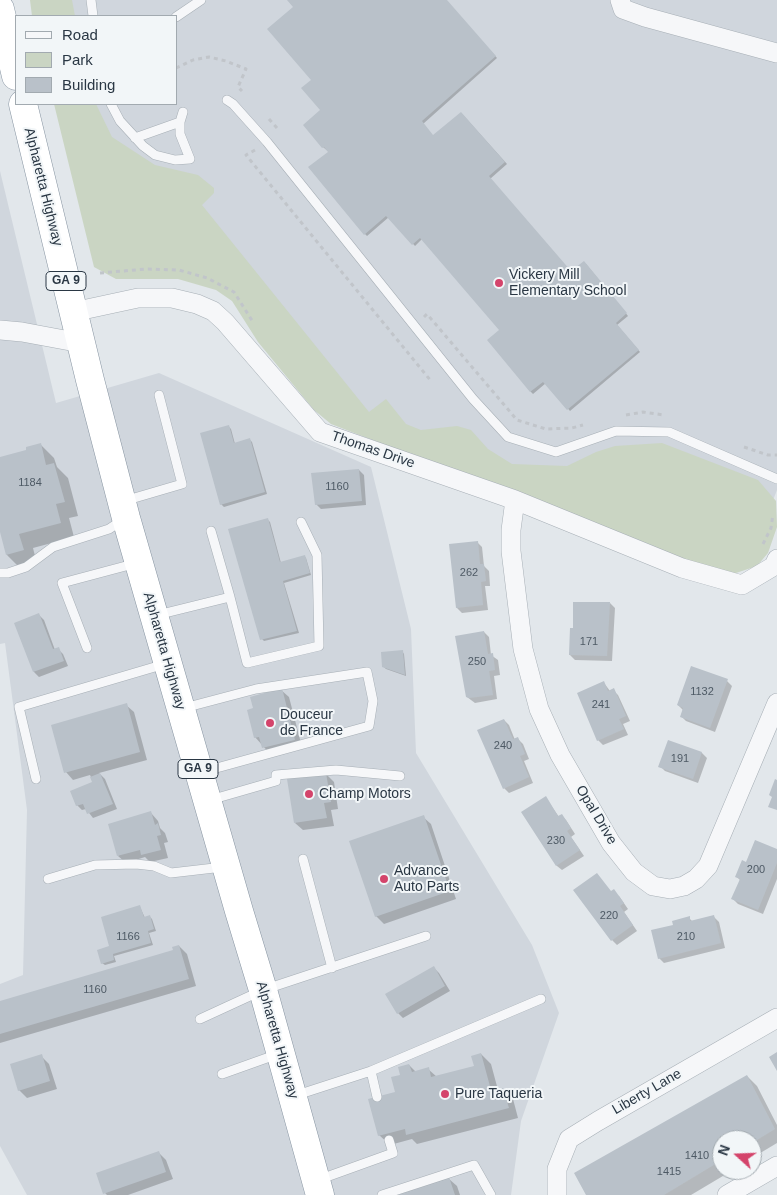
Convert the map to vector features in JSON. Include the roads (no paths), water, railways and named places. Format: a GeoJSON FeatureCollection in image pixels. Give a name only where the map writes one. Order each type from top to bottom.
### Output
{"type":"FeatureCollection","features":[{"type":"Feature","properties":{"kind":"highway"},"geometry":{"type":"LineString","coordinates":[[0,12],[15,72]]}},
{"type":"Feature","properties":{"kind":"highway","name":"Alpharetta Highway"},"geometry":{"type":"LineString","coordinates":[[23,105],[124,510],[263,990],[318,1188]]}},
{"type":"Feature","properties":{"kind":"street"},"geometry":{"type":"LineString","coordinates":[[620,0],[623,9],[645,18],[777,54]]}},
{"type":"Feature","properties":{"kind":"street","name":"Thomas Drive"},"geometry":{"type":"LineString","coordinates":[[74,312],[117,302],[152,298],[172,298],[197,304],[212,311],[225,322],[320,432],[516,500],[682,568],[742,585],[774,566],[777,559]]}},
{"type":"Feature","properties":{"kind":"street"},"geometry":{"type":"LineString","coordinates":[[0,330],[22,332],[81,343]]}},
{"type":"Feature","properties":{"kind":"street","name":"Opal Drive"},"geometry":{"type":"LineString","coordinates":[[516,500],[511,530],[511,551],[523,649],[539,709],[565,763],[611,843],[634,872],[653,886],[670,889],[684,886],[696,879],[708,866],[777,703]]}},
{"type":"Feature","properties":{"kind":"street","name":"Liberty Lane"},"geometry":{"type":"LineString","coordinates":[[557,1195],[557,1170],[569,1139],[777,1018]]}},
{"type":"Feature","properties":{"kind":"street"},"geometry":{"type":"LineString","coordinates":[[727,1195],[777,1166]]}},
{"type":"Feature","properties":{"kind":"lane"},"geometry":{"type":"LineString","coordinates":[[91,0],[94,15]]}},
{"type":"Feature","properties":{"kind":"lane"},"geometry":{"type":"LineString","coordinates":[[178,16],[201,0]]}},
{"type":"Feature","properties":{"kind":"lane"},"geometry":{"type":"LineString","coordinates":[[227,100],[233,104],[267,142],[413,326],[473,399],[508,437],[556,452],[616,431],[669,432],[777,479]]}},
{"type":"Feature","properties":{"kind":"lane"},"geometry":{"type":"LineString","coordinates":[[112,105],[120,121],[135,138],[155,155],[175,160],[190,159],[180,134],[180,122],[183,112]]}},
{"type":"Feature","properties":{"kind":"lane"},"geometry":{"type":"LineString","coordinates":[[135,138],[180,122]]}},
{"type":"Feature","properties":{"kind":"lane"},"geometry":{"type":"LineString","coordinates":[[0,572],[8,573],[26,567],[52,547],[108,529],[124,510],[182,484],[159,395]]}},
{"type":"Feature","properties":{"kind":"lane"},"geometry":{"type":"LineString","coordinates":[[211,531],[247,663],[319,646],[317,555],[301,522]]}},
{"type":"Feature","properties":{"kind":"lane"},"geometry":{"type":"LineString","coordinates":[[87,648],[62,583],[139,562]]}},
{"type":"Feature","properties":{"kind":"lane"},"geometry":{"type":"LineString","coordinates":[[154,616],[230,597]]}},
{"type":"Feature","properties":{"kind":"lane"},"geometry":{"type":"LineString","coordinates":[[36,779],[20,707],[168,663]]}},
{"type":"Feature","properties":{"kind":"lane"},"geometry":{"type":"LineString","coordinates":[[181,708],[256,689],[367,672],[373,701],[369,726],[199,773]]}},
{"type":"Feature","properties":{"kind":"lane"},"geometry":{"type":"LineString","coordinates":[[207,800],[276,781],[276,774],[336,770],[400,776]]}},
{"type":"Feature","properties":{"kind":"lane"},"geometry":{"type":"LineString","coordinates":[[303,859],[332,968]]}},
{"type":"Feature","properties":{"kind":"lane"},"geometry":{"type":"LineString","coordinates":[[48,879],[96,866],[136,864],[154,866],[171,873],[226,867]]}},
{"type":"Feature","properties":{"kind":"lane"},"geometry":{"type":"LineString","coordinates":[[200,1019],[263,990],[426,936]]}},
{"type":"Feature","properties":{"kind":"lane"},"geometry":{"type":"LineString","coordinates":[[292,1097],[371,1071],[540,999]]}},
{"type":"Feature","properties":{"kind":"lane"},"geometry":{"type":"LineString","coordinates":[[222,1074],[280,1053]]}},
{"type":"Feature","properties":{"kind":"lane"},"geometry":{"type":"LineString","coordinates":[[371,1071],[377,1097]]}},
{"type":"Feature","properties":{"kind":"lane"},"geometry":{"type":"LineString","coordinates":[[318,1188],[393,1153],[389,1140]]}},
{"type":"Feature","properties":{"kind":"lane"},"geometry":{"type":"LineString","coordinates":[[382,1195],[474,1165],[491,1195]]}},
{"type":"Feature","properties":{"kind":"place","name":"Vickery Mill Elementary School"},"geometry":{"type":"Point","coordinates":[499,283]}},
{"type":"Feature","properties":{"kind":"place","name":"Douceur de France"},"geometry":{"type":"Point","coordinates":[270,723]}},
{"type":"Feature","properties":{"kind":"place","name":"Champ Motors"},"geometry":{"type":"Point","coordinates":[309,794]}},
{"type":"Feature","properties":{"kind":"place","name":"Advance Auto Parts"},"geometry":{"type":"Point","coordinates":[384,879]}},
{"type":"Feature","properties":{"kind":"place","name":"Pure Taqueria"},"geometry":{"type":"Point","coordinates":[445,1094]}}]}
